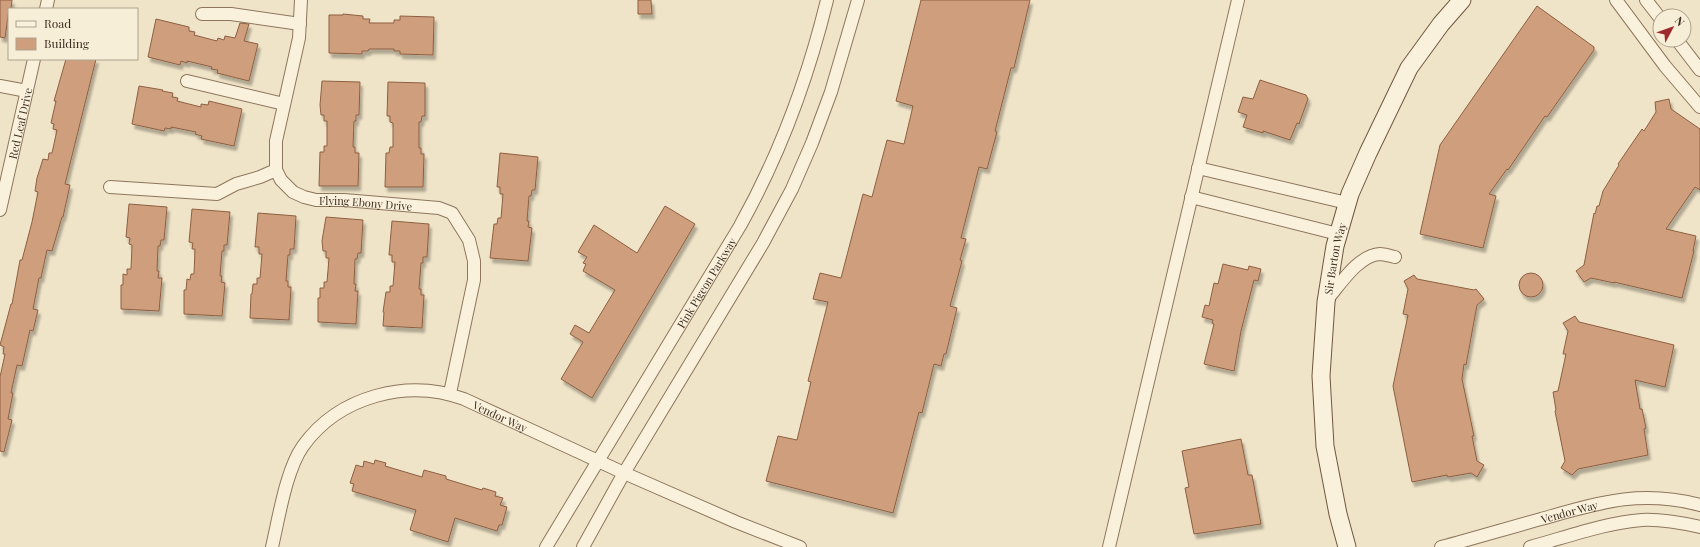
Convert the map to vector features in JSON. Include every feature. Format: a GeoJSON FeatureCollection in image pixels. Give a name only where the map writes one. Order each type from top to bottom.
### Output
{"type":"FeatureCollection","features":[{"type":"Feature","properties":{"kind":"main road","name":"Sir Barton Way"},"geometry":{"type":"LineString","coordinates":[[1347,547],[1338,514],[1325,446],[1321,376],[1326,302],[1338,234],[1347,203],[1368,153],[1409,68],[1441,24],[1462,0]]}},
{"type":"Feature","properties":{"kind":"street"},"geometry":{"type":"LineString","coordinates":[[110,187],[217,194],[236,184],[276,170],[276,141],[299,38],[301,0]]}},
{"type":"Feature","properties":{"kind":"street","name":"Pink Pigeon Parkway"},"geometry":{"type":"LineString","coordinates":[[546,547],[736,233],[757,195],[784,134],[821,26],[827,0]]}},
{"type":"Feature","properties":{"kind":"street"},"geometry":{"type":"LineString","coordinates":[[583,547],[624,473],[763,243],[792,188],[812,143],[831,92],[858,0]]}},
{"type":"Feature","properties":{"kind":"street"},"geometry":{"type":"LineString","coordinates":[[1109,547],[1238,0]]}},
{"type":"Feature","properties":{"kind":"street"},"geometry":{"type":"LineString","coordinates":[[1616,0],[1664,66],[1700,107]]}},
{"type":"Feature","properties":{"kind":"street"},"geometry":{"type":"LineString","coordinates":[[1646,0],[1652,8]]}},
{"type":"Feature","properties":{"kind":"street"},"geometry":{"type":"LineString","coordinates":[[202,14],[231,14],[300,24]]}},
{"type":"Feature","properties":{"kind":"street"},"geometry":{"type":"LineString","coordinates":[[1683,48],[1700,70]]}},
{"type":"Feature","properties":{"kind":"street","name":"Red Leaf Drive"},"geometry":{"type":"LineString","coordinates":[[0,210],[34,60]]}},
{"type":"Feature","properties":{"kind":"street"},"geometry":{"type":"LineString","coordinates":[[187,81],[284,104]]}},
{"type":"Feature","properties":{"kind":"street"},"geometry":{"type":"LineString","coordinates":[[0,86],[27,91]]}},
{"type":"Feature","properties":{"kind":"street"},"geometry":{"type":"LineString","coordinates":[[1198,168],[1347,203]]}},
{"type":"Feature","properties":{"kind":"street","name":"Flying Ebony Drive"},"geometry":{"type":"LineString","coordinates":[[276,170],[281,180],[292,192],[316,200],[344,200],[439,208],[452,213],[469,240],[474,261],[474,280],[450,393]]}},
{"type":"Feature","properties":{"kind":"street"},"geometry":{"type":"LineString","coordinates":[[1191,197],[1338,234]]}},
{"type":"Feature","properties":{"kind":"street"},"geometry":{"type":"LineString","coordinates":[[1326,302],[1357,264],[1365,259],[1379,254],[1395,257]]}},
{"type":"Feature","properties":{"kind":"street","name":"Vendor Way"},"geometry":{"type":"LineString","coordinates":[[272,547],[292,466],[303,446],[322,426],[342,410],[371,396],[386,393],[429,390],[450,393],[624,473],[736,522],[800,547]]}},
{"type":"Feature","properties":{"kind":"street","name":"Vendor Way"},"geometry":{"type":"LineString","coordinates":[[1441,547],[1602,502],[1634,498],[1657,498],[1682,500],[1700,505]]}},
{"type":"Feature","properties":{"kind":"street"},"geometry":{"type":"LineString","coordinates":[[1530,547],[1597,528],[1643,520],[1700,527]]}},
{"type":"Feature","properties":{"kind":"building"},"geometry":{"type":"Polygon","coordinates":[[[0,0],[12,0],[11,8],[8,8],[5,38],[0,37],[0,0]]]}},
{"type":"Feature","properties":{"kind":"building"},"geometry":{"type":"Polygon","coordinates":[[[638,0],[651,0],[652,14],[638,14],[638,0]]]}},
{"type":"Feature","properties":{"kind":"building"},"geometry":{"type":"Polygon","coordinates":[[[921,0],[1030,0],[1014,68],[1011,68],[987,169],[979,167],[961,238],[966,239],[960,260],[962,261],[950,306],[957,308],[946,354],[944,354],[941,366],[934,364],[922,413],[919,412],[893,513],[766,481],[778,436],[797,440],[811,382],[808,381],[828,302],[813,299],[820,273],[841,278],[863,194],[872,197],[887,140],[904,144],[913,106],[896,101],[921,0]]]}},
{"type":"Feature","properties":{"kind":"building"},"geometry":{"type":"Polygon","coordinates":[[[1537,6],[1594,47],[1594,50],[1547,117],[1545,116],[1508,170],[1507,169],[1489,194],[1496,196],[1483,248],[1420,234],[1440,145],[1537,6]]]}},
{"type":"Feature","properties":{"kind":"building"},"geometry":{"type":"Polygon","coordinates":[[[343,14],[363,16],[363,19],[370,19],[369,23],[394,23],[394,20],[400,20],[400,16],[434,17],[433,55],[400,54],[400,51],[394,51],[394,49],[369,49],[368,51],[362,51],[362,54],[329,53],[329,15],[343,14]]]}},
{"type":"Feature","properties":{"kind":"building"},"geometry":{"type":"Polygon","coordinates":[[[156,19],[189,27],[189,31],[195,32],[194,35],[217,41],[218,38],[224,40],[225,36],[235,38],[240,23],[249,24],[244,41],[258,44],[249,81],[217,73],[218,70],[211,69],[212,67],[187,61],[187,63],[181,61],[180,65],[148,57],[156,19]]]}},
{"type":"Feature","properties":{"kind":"building"},"geometry":{"type":"Polygon","coordinates":[[[66,60],[96,60],[65,184],[70,185],[63,217],[52,251],[47,250],[41,278],[39,278],[33,309],[38,310],[33,331],[30,330],[22,366],[17,365],[11,393],[13,393],[8,419],[12,420],[4,452],[0,451],[0,377],[5,354],[3,354],[4,347],[0,345],[12,304],[20,260],[22,260],[32,222],[38,192],[35,191],[37,178],[43,159],[48,160],[49,153],[52,153],[57,130],[53,129],[54,124],[51,123],[56,101],[54,101],[66,60]]]}},
{"type":"Feature","properties":{"kind":"building"},"geometry":{"type":"Polygon","coordinates":[[[1260,80],[1306,95],[1308,99],[1299,124],[1297,123],[1290,140],[1263,131],[1263,133],[1243,127],[1247,115],[1238,112],[1243,97],[1253,99],[1260,80]]]}},
{"type":"Feature","properties":{"kind":"building"},"geometry":{"type":"Polygon","coordinates":[[[322,81],[360,82],[359,115],[356,115],[356,121],[354,121],[353,147],[355,147],[355,153],[359,153],[358,186],[319,186],[320,152],[324,152],[324,146],[327,146],[327,121],[324,121],[324,115],[321,115],[320,105],[322,81]]]}},
{"type":"Feature","properties":{"kind":"building"},"geometry":{"type":"Polygon","coordinates":[[[388,82],[425,83],[425,116],[422,116],[421,122],[419,122],[419,148],[421,148],[421,154],[424,154],[423,187],[385,187],[386,153],[389,153],[390,147],[393,147],[393,123],[390,122],[390,116],[387,116],[388,82]]]}},
{"type":"Feature","properties":{"kind":"building"},"geometry":{"type":"Polygon","coordinates":[[[139,86],[173,93],[172,97],[178,98],[177,101],[201,107],[201,104],[208,105],[209,101],[242,109],[234,146],[201,139],[202,136],[195,134],[196,132],[171,127],[171,129],[165,128],[164,131],[132,124],[139,86]]]}},
{"type":"Feature","properties":{"kind":"building"},"geometry":{"type":"Polygon","coordinates":[[[1669,99],[1671,109],[1700,129],[1700,190],[1695,187],[1666,229],[1696,236],[1694,251],[1682,298],[1591,278],[1584,282],[1576,271],[1584,265],[1594,213],[1595,214],[1597,206],[1599,206],[1603,191],[1619,165],[1618,164],[1642,129],[1644,131],[1656,112],[1655,102],[1669,99]]]}},
{"type":"Feature","properties":{"kind":"building"},"geometry":{"type":"Polygon","coordinates":[[[500,153],[538,157],[535,190],[532,190],[531,196],[529,196],[527,221],[529,221],[528,227],[532,228],[528,261],[490,258],[494,224],[497,224],[498,218],[501,218],[503,194],[500,194],[500,187],[497,187],[500,153]]]}},
{"type":"Feature","properties":{"kind":"building"},"geometry":{"type":"Polygon","coordinates":[[[129,204],[167,207],[164,240],[161,240],[160,246],[158,246],[157,271],[159,271],[158,278],[162,278],[159,311],[121,309],[121,285],[123,285],[123,274],[127,275],[127,269],[131,269],[132,245],[129,244],[130,238],[126,237],[129,204]]]}},
{"type":"Feature","properties":{"kind":"building"},"geometry":{"type":"Polygon","coordinates":[[[665,206],[695,224],[592,398],[561,379],[583,342],[570,334],[575,325],[589,333],[615,290],[583,271],[586,264],[583,263],[587,257],[578,252],[594,225],[637,253],[665,206]]]}},
{"type":"Feature","properties":{"kind":"building"},"geometry":{"type":"Polygon","coordinates":[[[192,209],[230,212],[227,245],[224,245],[224,251],[222,251],[220,276],[222,276],[221,282],[225,283],[222,316],[184,314],[184,290],[186,290],[187,279],[190,280],[191,274],[194,274],[195,249],[192,249],[193,243],[189,242],[192,209]]]}},
{"type":"Feature","properties":{"kind":"building"},"geometry":{"type":"Polygon","coordinates":[[[258,213],[296,216],[294,249],[290,249],[290,255],[288,255],[286,281],[288,281],[288,287],[291,287],[289,320],[250,318],[251,294],[253,284],[257,284],[257,278],[260,278],[262,254],[259,254],[259,247],[255,247],[258,213]]]}},
{"type":"Feature","properties":{"kind":"building"},"geometry":{"type":"Polygon","coordinates":[[[326,217],[363,220],[361,253],[358,253],[357,259],[355,259],[354,284],[356,284],[355,291],[358,291],[356,324],[318,322],[318,298],[320,298],[320,288],[324,288],[324,282],[327,282],[329,258],[326,258],[326,251],[323,251],[322,241],[326,217]]]}},
{"type":"Feature","properties":{"kind":"building"},"geometry":{"type":"Polygon","coordinates":[[[392,221],[429,224],[427,257],[423,257],[423,263],[421,263],[419,289],[421,289],[421,295],[424,295],[422,328],[383,326],[383,312],[386,292],[390,292],[390,286],[393,286],[395,262],[392,262],[392,255],[389,255],[392,221]]]}},
{"type":"Feature","properties":{"kind":"building"},"geometry":{"type":"Polygon","coordinates":[[[1223,264],[1248,270],[1249,266],[1261,269],[1258,281],[1254,280],[1241,331],[1234,371],[1204,364],[1214,324],[1212,323],[1213,320],[1202,317],[1205,305],[1209,306],[1214,283],[1218,284],[1223,264]]]}},
{"type":"Feature","properties":{"kind":"building"},"geometry":{"type":"Polygon","coordinates":[[[1531,273],[1536,274],[1542,280],[1542,290],[1536,296],[1531,297],[1526,296],[1520,290],[1519,285],[1520,280],[1526,274],[1531,273]]]}},
{"type":"Feature","properties":{"kind":"building"},"geometry":{"type":"Polygon","coordinates":[[[1414,275],[1417,279],[1474,290],[1476,289],[1484,299],[1477,305],[1462,379],[1474,436],[1472,436],[1477,461],[1484,465],[1477,477],[1471,473],[1448,477],[1447,475],[1412,482],[1393,386],[1408,315],[1403,314],[1408,289],[1404,281],[1414,275]]]}},
{"type":"Feature","properties":{"kind":"building"},"geometry":{"type":"Polygon","coordinates":[[[1575,316],[1579,322],[1674,345],[1665,387],[1635,380],[1640,409],[1642,409],[1646,428],[1644,429],[1648,455],[1578,469],[1572,475],[1561,468],[1565,461],[1555,411],[1553,392],[1558,391],[1566,354],[1563,354],[1568,331],[1563,323],[1575,316]]]}},
{"type":"Feature","properties":{"kind":"building"},"geometry":{"type":"Polygon","coordinates":[[[1241,439],[1248,475],[1252,475],[1261,524],[1194,534],[1185,488],[1189,487],[1182,451],[1241,439]]]}},
{"type":"Feature","properties":{"kind":"building"},"geometry":{"type":"Polygon","coordinates":[[[375,460],[386,463],[385,466],[422,477],[424,470],[446,476],[446,479],[482,490],[483,488],[496,492],[495,496],[503,498],[500,505],[507,507],[502,525],[499,525],[497,531],[455,518],[448,542],[410,530],[416,510],[352,491],[354,484],[350,483],[356,465],[363,467],[364,461],[374,464],[375,460]]]}}]}
